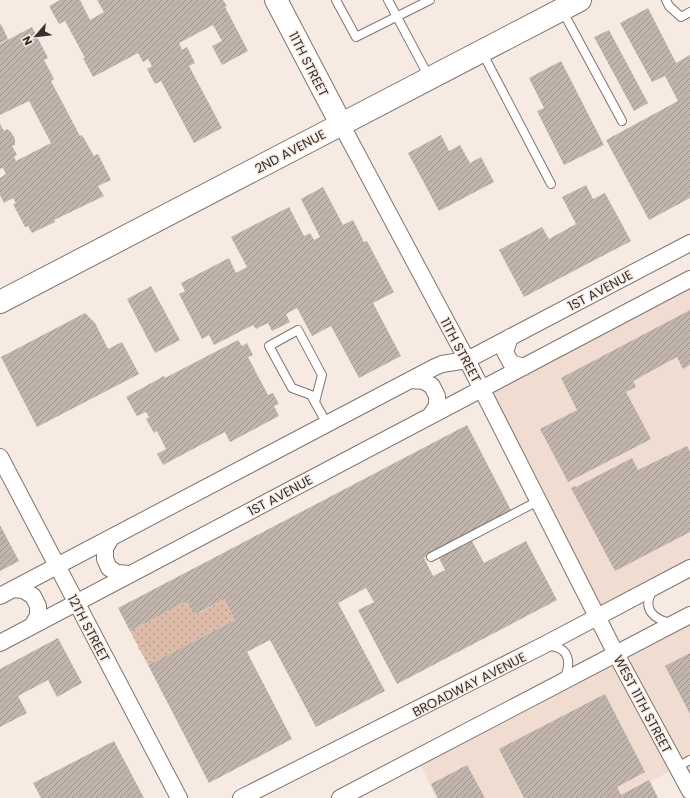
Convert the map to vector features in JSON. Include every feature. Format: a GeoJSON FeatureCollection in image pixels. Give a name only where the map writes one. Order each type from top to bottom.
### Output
{"type":"FeatureCollection","features":[{"type":"Feature","properties":{"kind":"main road","name":"11TH STREET"},"geometry":{"type":"LineString","coordinates":[[276,0],[341,124]]}},
{"type":"Feature","properties":{"kind":"main road","name":"2ND AVENUE"},"geometry":{"type":"LineString","coordinates":[[0,302],[571,5]]}},
{"type":"Feature","properties":{"kind":"street","name":"11TH STREET"},"geometry":{"type":"LineString","coordinates":[[341,124],[467,360],[597,617]]}},
{"type":"Feature","properties":{"kind":"street","name":"1ST AVENUE"},"geometry":{"type":"LineString","coordinates":[[7,593],[410,380],[442,364],[467,360],[690,243]]}},
{"type":"Feature","properties":{"kind":"street","name":"1ST AVENUE"},"geometry":{"type":"LineString","coordinates":[[0,643],[690,279]]}},
{"type":"Feature","properties":{"kind":"street"},"geometry":{"type":"LineString","coordinates":[[510,338],[505,352],[511,362],[524,367]]}},
{"type":"Feature","properties":{"kind":"street"},"geometry":{"type":"LineString","coordinates":[[410,380],[424,381],[432,386],[437,396],[437,406],[430,416]]}},
{"type":"Feature","properties":{"kind":"street","name":"12TH STREET"},"geometry":{"type":"LineString","coordinates":[[0,457],[179,798]]}},
{"type":"Feature","properties":{"kind":"street"},"geometry":{"type":"LineString","coordinates":[[111,538],[105,548],[104,559],[109,568],[117,573],[130,574]]}},
{"type":"Feature","properties":{"kind":"street","name":"BROADWAY AVENUE"},"geometry":{"type":"LineString","coordinates":[[244,797],[544,645],[690,568]]}},
{"type":"Feature","properties":{"kind":"street","name":"1ST AVENUE"},"geometry":{"type":"LineString","coordinates":[[7,593],[23,590],[33,596],[38,606],[38,616],[32,626]]}},
{"type":"Feature","properties":{"kind":"street"},"geometry":{"type":"LineString","coordinates":[[340,798],[690,615]]}},
{"type":"Feature","properties":{"kind":"street","name":"WEST 11TH STREET"},"geometry":{"type":"LineString","coordinates":[[597,617],[616,654],[683,763],[690,791]]}},
{"type":"Feature","properties":{"kind":"lane"},"geometry":{"type":"LineString","coordinates":[[336,0],[356,37],[430,0]]}},
{"type":"Feature","properties":{"kind":"lane"},"geometry":{"type":"LineString","coordinates":[[388,0],[429,78]]}},
{"type":"Feature","properties":{"kind":"lane"},"geometry":{"type":"LineString","coordinates":[[666,0],[669,6],[681,18],[690,12]]}},
{"type":"Feature","properties":{"kind":"lane"},"geometry":{"type":"LineString","coordinates":[[571,5],[622,121]]}},
{"type":"Feature","properties":{"kind":"lane"},"geometry":{"type":"LineString","coordinates":[[482,51],[551,184]]}},
{"type":"Feature","properties":{"kind":"lane"},"geometry":{"type":"LineString","coordinates":[[315,402],[322,375],[298,330],[269,346],[292,388],[311,395],[327,424]]}},
{"type":"Feature","properties":{"kind":"lane"},"geometry":{"type":"LineString","coordinates":[[431,558],[538,501]]}},
{"type":"Feature","properties":{"kind":"lane"},"geometry":{"type":"LineString","coordinates":[[655,586],[649,596],[648,605],[650,611],[654,617],[662,621],[674,623]]}},
{"type":"Feature","properties":{"kind":"lane"},"geometry":{"type":"LineString","coordinates":[[544,645],[557,646],[564,652],[568,659],[568,669],[563,682]]}},
{"type":"Feature","properties":{"kind":"path"},"geometry":{"type":"LineString","coordinates":[[139,649],[157,639]]}},
{"type":"Feature","properties":{"kind":"shaded area"},"geometry":{"type":"Polygon","coordinates":[[[690,279],[690,568],[597,617],[482,389],[690,279]]]}},
{"type":"Feature","properties":{"kind":"shaded area"},"geometry":{"type":"Polygon","coordinates":[[[224,599],[235,620],[148,665],[130,631],[187,601],[195,615],[224,599]]]}},
{"type":"Feature","properties":{"kind":"shaded area"},"geometry":{"type":"Polygon","coordinates":[[[690,615],[690,792],[677,767],[621,798],[436,798],[417,757],[690,615]]]}},
{"type":"Feature","properties":{"kind":"building"},"geometry":{"type":"Polygon","coordinates":[[[60,0],[80,0],[90,20],[104,12],[97,0],[223,0],[227,6],[225,7],[248,51],[222,65],[212,46],[222,41],[213,25],[179,43],[182,50],[187,47],[195,63],[189,66],[222,128],[194,143],[161,81],[155,84],[147,69],[152,66],[148,59],[143,62],[138,53],[93,77],[83,58],[85,58],[65,21],[59,24],[49,6],[60,0]]]}},
{"type":"Feature","properties":{"kind":"building"},"geometry":{"type":"Polygon","coordinates":[[[648,8],[676,63],[690,55],[690,198],[649,220],[606,140],[678,101],[665,76],[652,82],[620,23],[648,8]]]}},
{"type":"Feature","properties":{"kind":"building"},"geometry":{"type":"Polygon","coordinates":[[[1,24],[8,39],[0,43],[0,25],[1,24]]]}},
{"type":"Feature","properties":{"kind":"building"},"geometry":{"type":"Polygon","coordinates":[[[32,27],[48,58],[44,60],[54,79],[51,81],[80,136],[82,135],[94,156],[98,154],[111,180],[98,186],[104,196],[54,220],[55,222],[32,233],[28,226],[25,227],[13,204],[16,203],[13,198],[4,203],[0,195],[0,178],[6,174],[3,168],[0,169],[0,124],[4,131],[7,129],[11,132],[15,139],[15,145],[12,146],[17,155],[14,157],[16,161],[51,143],[29,101],[0,115],[0,44],[32,27]]]}},
{"type":"Feature","properties":{"kind":"building"},"geometry":{"type":"Polygon","coordinates":[[[609,30],[648,103],[634,111],[594,37],[609,30]]]}},
{"type":"Feature","properties":{"kind":"building"},"geometry":{"type":"Polygon","coordinates":[[[561,61],[604,145],[564,165],[537,111],[544,108],[529,78],[561,61]]]}},
{"type":"Feature","properties":{"kind":"building"},"geometry":{"type":"Polygon","coordinates":[[[441,135],[449,151],[460,145],[470,163],[481,157],[494,182],[439,211],[408,153],[441,135]]]}},
{"type":"Feature","properties":{"kind":"building"},"geometry":{"type":"Polygon","coordinates":[[[586,185],[593,199],[605,193],[631,241],[524,297],[499,250],[542,227],[549,239],[576,224],[562,197],[586,185]]]}},
{"type":"Feature","properties":{"kind":"building"},"geometry":{"type":"Polygon","coordinates":[[[323,187],[343,225],[353,220],[364,242],[367,241],[394,292],[373,303],[401,356],[359,378],[331,326],[312,336],[297,308],[286,314],[290,322],[272,331],[268,323],[256,329],[253,325],[214,345],[209,335],[202,339],[179,294],[185,291],[181,283],[229,258],[236,273],[247,267],[231,237],[289,207],[304,236],[310,233],[314,240],[320,237],[301,199],[323,187]]]}},
{"type":"Feature","properties":{"kind":"building"},"geometry":{"type":"Polygon","coordinates":[[[151,286],[180,340],[155,353],[127,299],[151,286]]]}},
{"type":"Feature","properties":{"kind":"building"},"geometry":{"type":"Polygon","coordinates":[[[690,310],[690,365],[683,369],[677,357],[633,381],[636,387],[626,392],[651,439],[568,482],[540,429],[577,410],[561,378],[690,310]]]}},
{"type":"Feature","properties":{"kind":"building"},"geometry":{"type":"Polygon","coordinates":[[[85,313],[95,323],[108,349],[122,342],[139,374],[37,427],[1,357],[85,313]]]}},
{"type":"Feature","properties":{"kind":"building"},"geometry":{"type":"Polygon","coordinates":[[[238,340],[242,346],[247,343],[253,355],[248,357],[268,395],[273,393],[279,404],[274,406],[279,416],[230,442],[225,432],[163,465],[157,454],[166,449],[157,431],[154,433],[146,419],[149,417],[146,412],[137,416],[126,397],[164,376],[165,378],[238,340]]]}},
{"type":"Feature","properties":{"kind":"building"},"geometry":{"type":"Polygon","coordinates":[[[467,425],[512,512],[424,558],[433,576],[445,570],[439,558],[472,541],[484,563],[526,541],[557,600],[397,684],[358,610],[374,602],[366,588],[338,603],[385,691],[316,727],[270,640],[247,652],[292,739],[209,783],[148,665],[235,620],[224,599],[194,615],[187,601],[130,631],[118,608],[467,425]]]}},
{"type":"Feature","properties":{"kind":"building"},"geometry":{"type":"Polygon","coordinates":[[[687,446],[690,452],[690,532],[615,571],[571,488],[576,487],[632,458],[638,470],[687,446]]]}},
{"type":"Feature","properties":{"kind":"building"},"geometry":{"type":"Polygon","coordinates":[[[0,525],[19,561],[0,571],[0,525]]]}},
{"type":"Feature","properties":{"kind":"building"},"geometry":{"type":"Polygon","coordinates":[[[58,638],[82,683],[57,697],[48,680],[18,696],[27,713],[0,727],[0,669],[58,638]]]}},
{"type":"Feature","properties":{"kind":"building"},"geometry":{"type":"Polygon","coordinates":[[[690,653],[690,714],[665,666],[690,653]]]}},
{"type":"Feature","properties":{"kind":"building"},"geometry":{"type":"Polygon","coordinates":[[[605,694],[645,772],[617,787],[621,795],[649,780],[658,798],[524,798],[499,749],[605,694]]]}},
{"type":"Feature","properties":{"kind":"building"},"geometry":{"type":"Polygon","coordinates":[[[114,741],[144,798],[41,798],[33,783],[114,741]]]}},
{"type":"Feature","properties":{"kind":"building"},"geometry":{"type":"Polygon","coordinates":[[[467,765],[485,798],[438,798],[431,784],[467,765]]]}}]}
